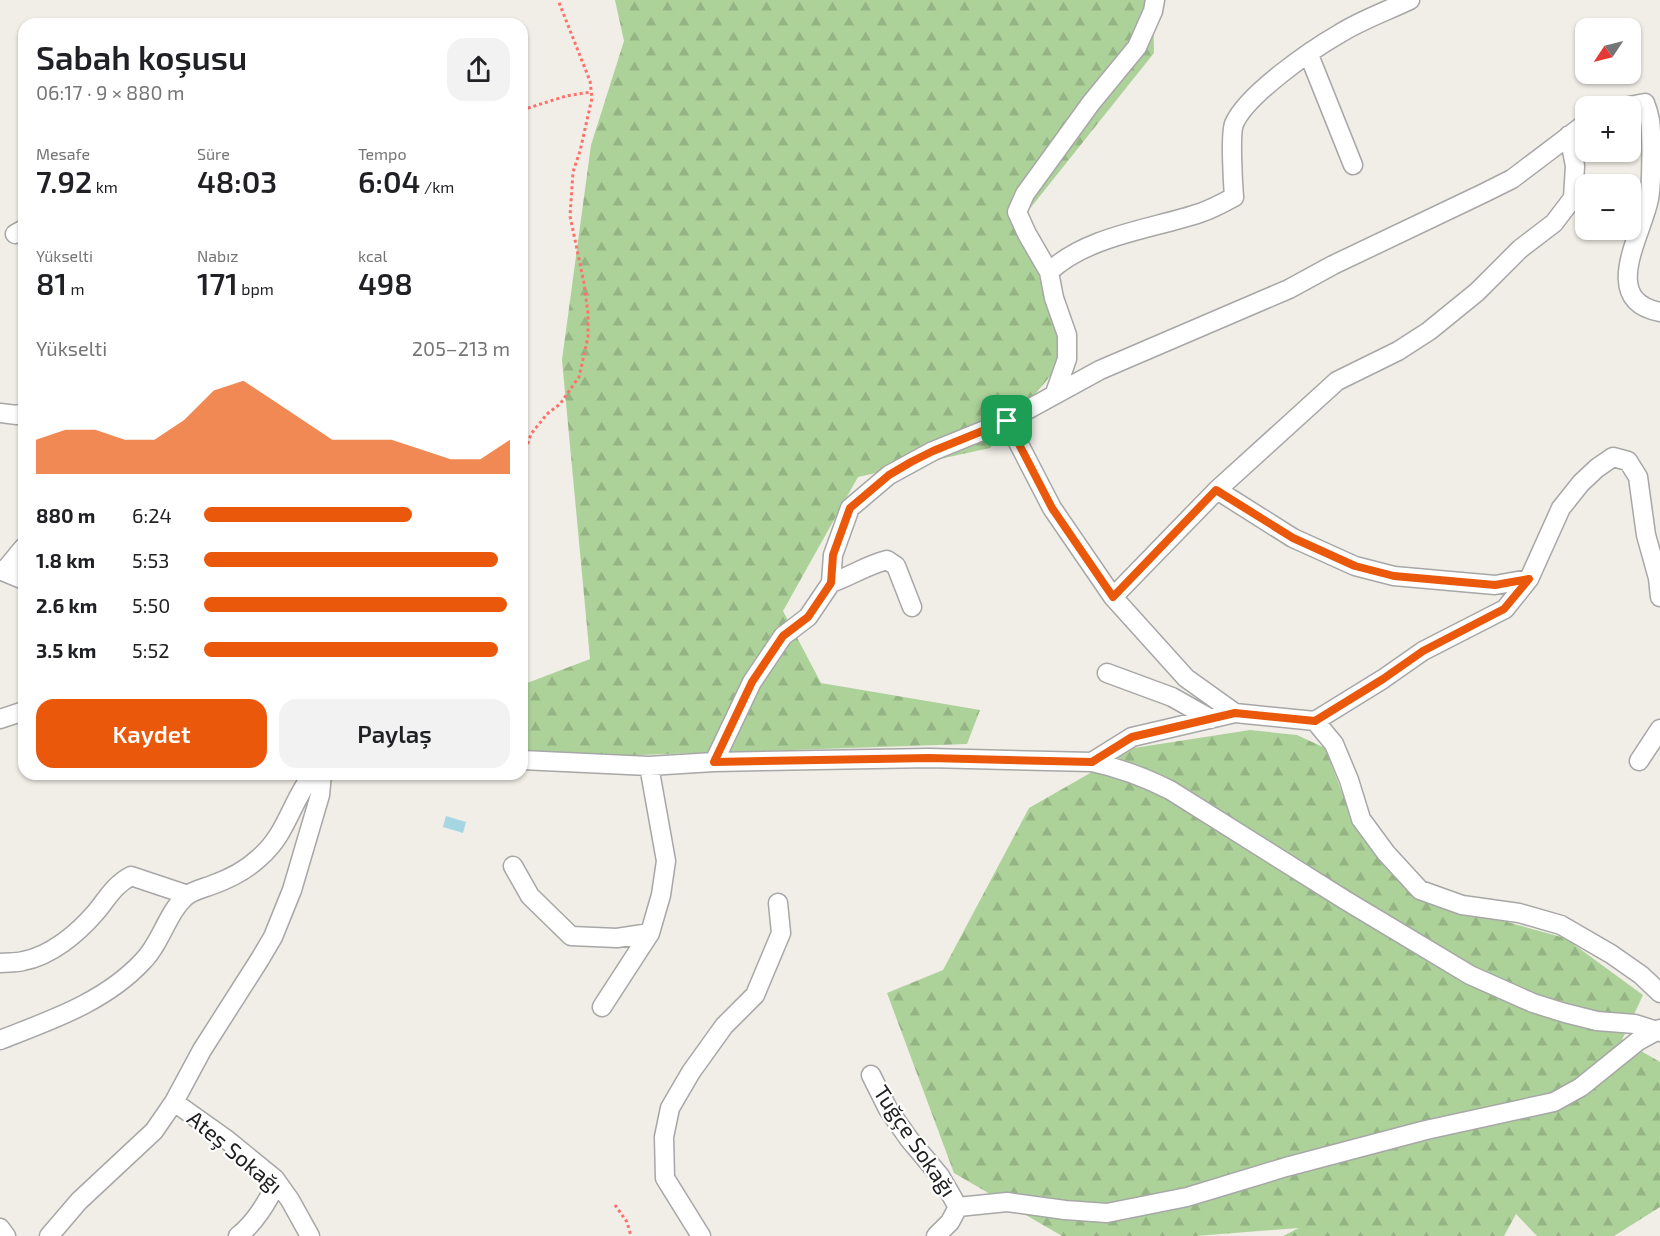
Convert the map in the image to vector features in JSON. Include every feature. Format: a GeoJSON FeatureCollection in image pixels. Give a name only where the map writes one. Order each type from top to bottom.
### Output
{"type":"FeatureCollection","features":[{"type":"Feature","properties":{"kind":"street"},"geometry":{"type":"LineString","coordinates":[[1055,393],[1067,359],[1067,335],[1054,298],[1049,272],[1017,212],[1025,194],[1091,103],[1137,47],[1153,11],[1155,0]]}},
{"type":"Feature","properties":{"kind":"street"},"geometry":{"type":"LineString","coordinates":[[1049,272],[1061,260],[1099,243],[1202,212],[1234,197],[1233,125],[1249,101],[1339,33],[1410,0]]}},
{"type":"Feature","properties":{"kind":"street"},"geometry":{"type":"LineString","coordinates":[[1308,55],[1353,165]]}},
{"type":"Feature","properties":{"kind":"street"},"geometry":{"type":"LineString","coordinates":[[1645,102],[1650,121],[1650,196],[1646,214],[1631,253],[1628,275],[1630,292],[1635,300],[1648,309],[1660,312]]}},
{"type":"Feature","properties":{"kind":"street"},"geometry":{"type":"LineString","coordinates":[[714,762],[752,682],[783,636],[808,617],[831,583],[833,555],[850,508],[866,492],[889,475],[933,451],[1007,421],[1100,370],[1289,288],[1484,193],[1512,178],[1575,131]]}},
{"type":"Feature","properties":{"kind":"street"},"geometry":{"type":"LineString","coordinates":[[1113,597],[1216,490],[1337,381],[1398,351],[1429,331],[1477,292],[1520,249],[1554,223],[1572,198],[1575,166],[1569,135]]}},
{"type":"Feature","properties":{"kind":"street"},"geometry":{"type":"LineString","coordinates":[[0,414],[18,415]]}},
{"type":"Feature","properties":{"kind":"street"},"geometry":{"type":"LineString","coordinates":[[1007,421],[1052,508],[1113,597],[1186,678],[1235,713]]}},
{"type":"Feature","properties":{"kind":"street"},"geometry":{"type":"LineString","coordinates":[[1092,762],[1132,737],[1235,713],[1315,721],[1423,651],[1504,609],[1529,579],[1561,508],[1581,483],[1597,468],[1614,458],[1628,461],[1638,477],[1644,525],[1658,578],[1660,597]]}},
{"type":"Feature","properties":{"kind":"street"},"geometry":{"type":"LineString","coordinates":[[1216,490],[1293,538],[1355,566],[1394,576],[1495,585],[1529,579]]}},
{"type":"Feature","properties":{"kind":"street"},"geometry":{"type":"LineString","coordinates":[[18,553],[2,570],[18,577]]}},
{"type":"Feature","properties":{"kind":"street"},"geometry":{"type":"LineString","coordinates":[[831,583],[887,560],[896,566],[912,607]]}},
{"type":"Feature","properties":{"kind":"street"},"geometry":{"type":"LineString","coordinates":[[1107,673],[1172,697],[1211,719]]}},
{"type":"Feature","properties":{"kind":"street"},"geometry":{"type":"LineString","coordinates":[[0,719],[18,713]]}},
{"type":"Feature","properties":{"kind":"street"},"geometry":{"type":"LineString","coordinates":[[1315,721],[1334,744],[1349,780],[1361,819],[1386,854],[1420,890],[1462,906],[1519,914],[1561,925],[1611,954],[1641,975],[1660,993]]}},
{"type":"Feature","properties":{"kind":"street"},"geometry":{"type":"LineString","coordinates":[[1639,761],[1660,729]]}},
{"type":"Feature","properties":{"kind":"street"},"geometry":{"type":"LineString","coordinates":[[528,760],[649,766],[714,762],[929,758],[1092,762],[1141,776],[1170,790],[1345,900],[1470,975],[1498,989],[1565,1013],[1597,1021],[1635,1024],[1659,1030]]}},
{"type":"Feature","properties":{"kind":"street"},"geometry":{"type":"LineString","coordinates":[[603,1007],[650,933],[661,895],[666,861],[649,766]]}},
{"type":"Feature","properties":{"kind":"street"},"geometry":{"type":"LineString","coordinates":[[0,1040],[74,1010],[114,987],[145,960],[188,894],[228,879],[259,859],[284,829],[308,780]]}},
{"type":"Feature","properties":{"kind":"street"},"geometry":{"type":"LineString","coordinates":[[48,1236],[79,1201],[154,1131],[174,1102],[202,1050],[260,959],[282,916],[292,890],[320,795],[321,780]]}},
{"type":"Feature","properties":{"kind":"street"},"geometry":{"type":"LineString","coordinates":[[513,866],[530,896],[571,936],[617,938],[650,933]]}},
{"type":"Feature","properties":{"kind":"street"},"geometry":{"type":"LineString","coordinates":[[0,963],[32,959],[61,944],[95,913],[113,888],[131,876],[188,894]]}},
{"type":"Feature","properties":{"kind":"street"},"geometry":{"type":"LineString","coordinates":[[701,1236],[665,1178],[664,1137],[670,1108],[691,1072],[724,1026],[755,995],[781,933],[778,903]]}},
{"type":"Feature","properties":{"kind":"street"},"geometry":{"type":"LineString","coordinates":[[936,1236],[950,1222],[958,1207],[1007,1202],[1107,1213],[1187,1197],[1287,1167],[1426,1130],[1554,1102],[1581,1087],[1638,1041],[1659,1030]]}},
{"type":"Feature","properties":{"kind":"street","name":"Tuğçe Sokağı"},"geometry":{"type":"LineString","coordinates":[[871,1075],[888,1109],[940,1176],[958,1207]]}},
{"type":"Feature","properties":{"kind":"street","name":"Ateş Sokağı"},"geometry":{"type":"LineString","coordinates":[[174,1102],[226,1139],[277,1183],[290,1200],[310,1236]]}},
{"type":"Feature","properties":{"kind":"street"},"geometry":{"type":"LineString","coordinates":[[238,1236],[245,1231],[265,1205],[277,1183]]}},
{"type":"Feature","properties":{"kind":"street"},"geometry":{"type":"LineString","coordinates":[[0,1228],[6,1236]]}},
{"type":"Feature","properties":{"kind":"path"},"geometry":{"type":"LineString","coordinates":[[528,443],[531,434],[547,414],[560,404],[579,377],[588,338],[584,282],[570,216],[573,172],[588,120],[591,92],[590,81],[558,0]]}},
{"type":"Feature","properties":{"kind":"path"},"geometry":{"type":"LineString","coordinates":[[528,108],[566,96],[591,92]]}},
{"type":"Feature","properties":{"kind":"path"},"geometry":{"type":"LineString","coordinates":[[615,1205],[627,1222],[631,1236]]}},
{"type":"Feature","properties":{"kind":"green space"},"geometry":{"type":"Polygon","coordinates":[[[615,0],[1153,0],[1154,53],[1016,226],[1073,349],[990,448],[858,477],[783,611],[821,683],[980,710],[967,744],[528,759],[528,683],[590,659],[562,360],[591,145],[624,41],[615,0]]]}},
{"type":"Feature","properties":{"kind":"green space"},"geometry":{"type":"Polygon","coordinates":[[[1250,730],[1297,735],[1325,748],[1354,824],[1417,897],[1565,938],[1643,995],[1622,1040],[1660,1062],[1660,1207],[1614,1236],[1537,1236],[1516,1214],[1504,1236],[1283,1236],[1299,1228],[1196,1236],[1062,1236],[954,1173],[887,993],[943,970],[1029,808],[1134,748],[1250,730]]]}},
{"type":"Feature","properties":{"kind":"water"},"geometry":{"type":"Polygon","coordinates":[[[446,816],[466,822],[463,833],[443,827],[446,816]]]}},
{"type":"Feature","properties":{"kind":"route"},"geometry":{"type":"LineString","coordinates":[[1007,421],[1052,508],[1113,597],[1216,490],[1293,538],[1355,566],[1394,576],[1495,585],[1529,579],[1504,609],[1423,651],[1315,721],[1235,713],[1132,737],[1092,762],[929,758],[714,762],[752,682],[783,636],[808,617],[831,583],[833,555],[850,508],[866,492],[911,462],[1007,421]]}}]}
